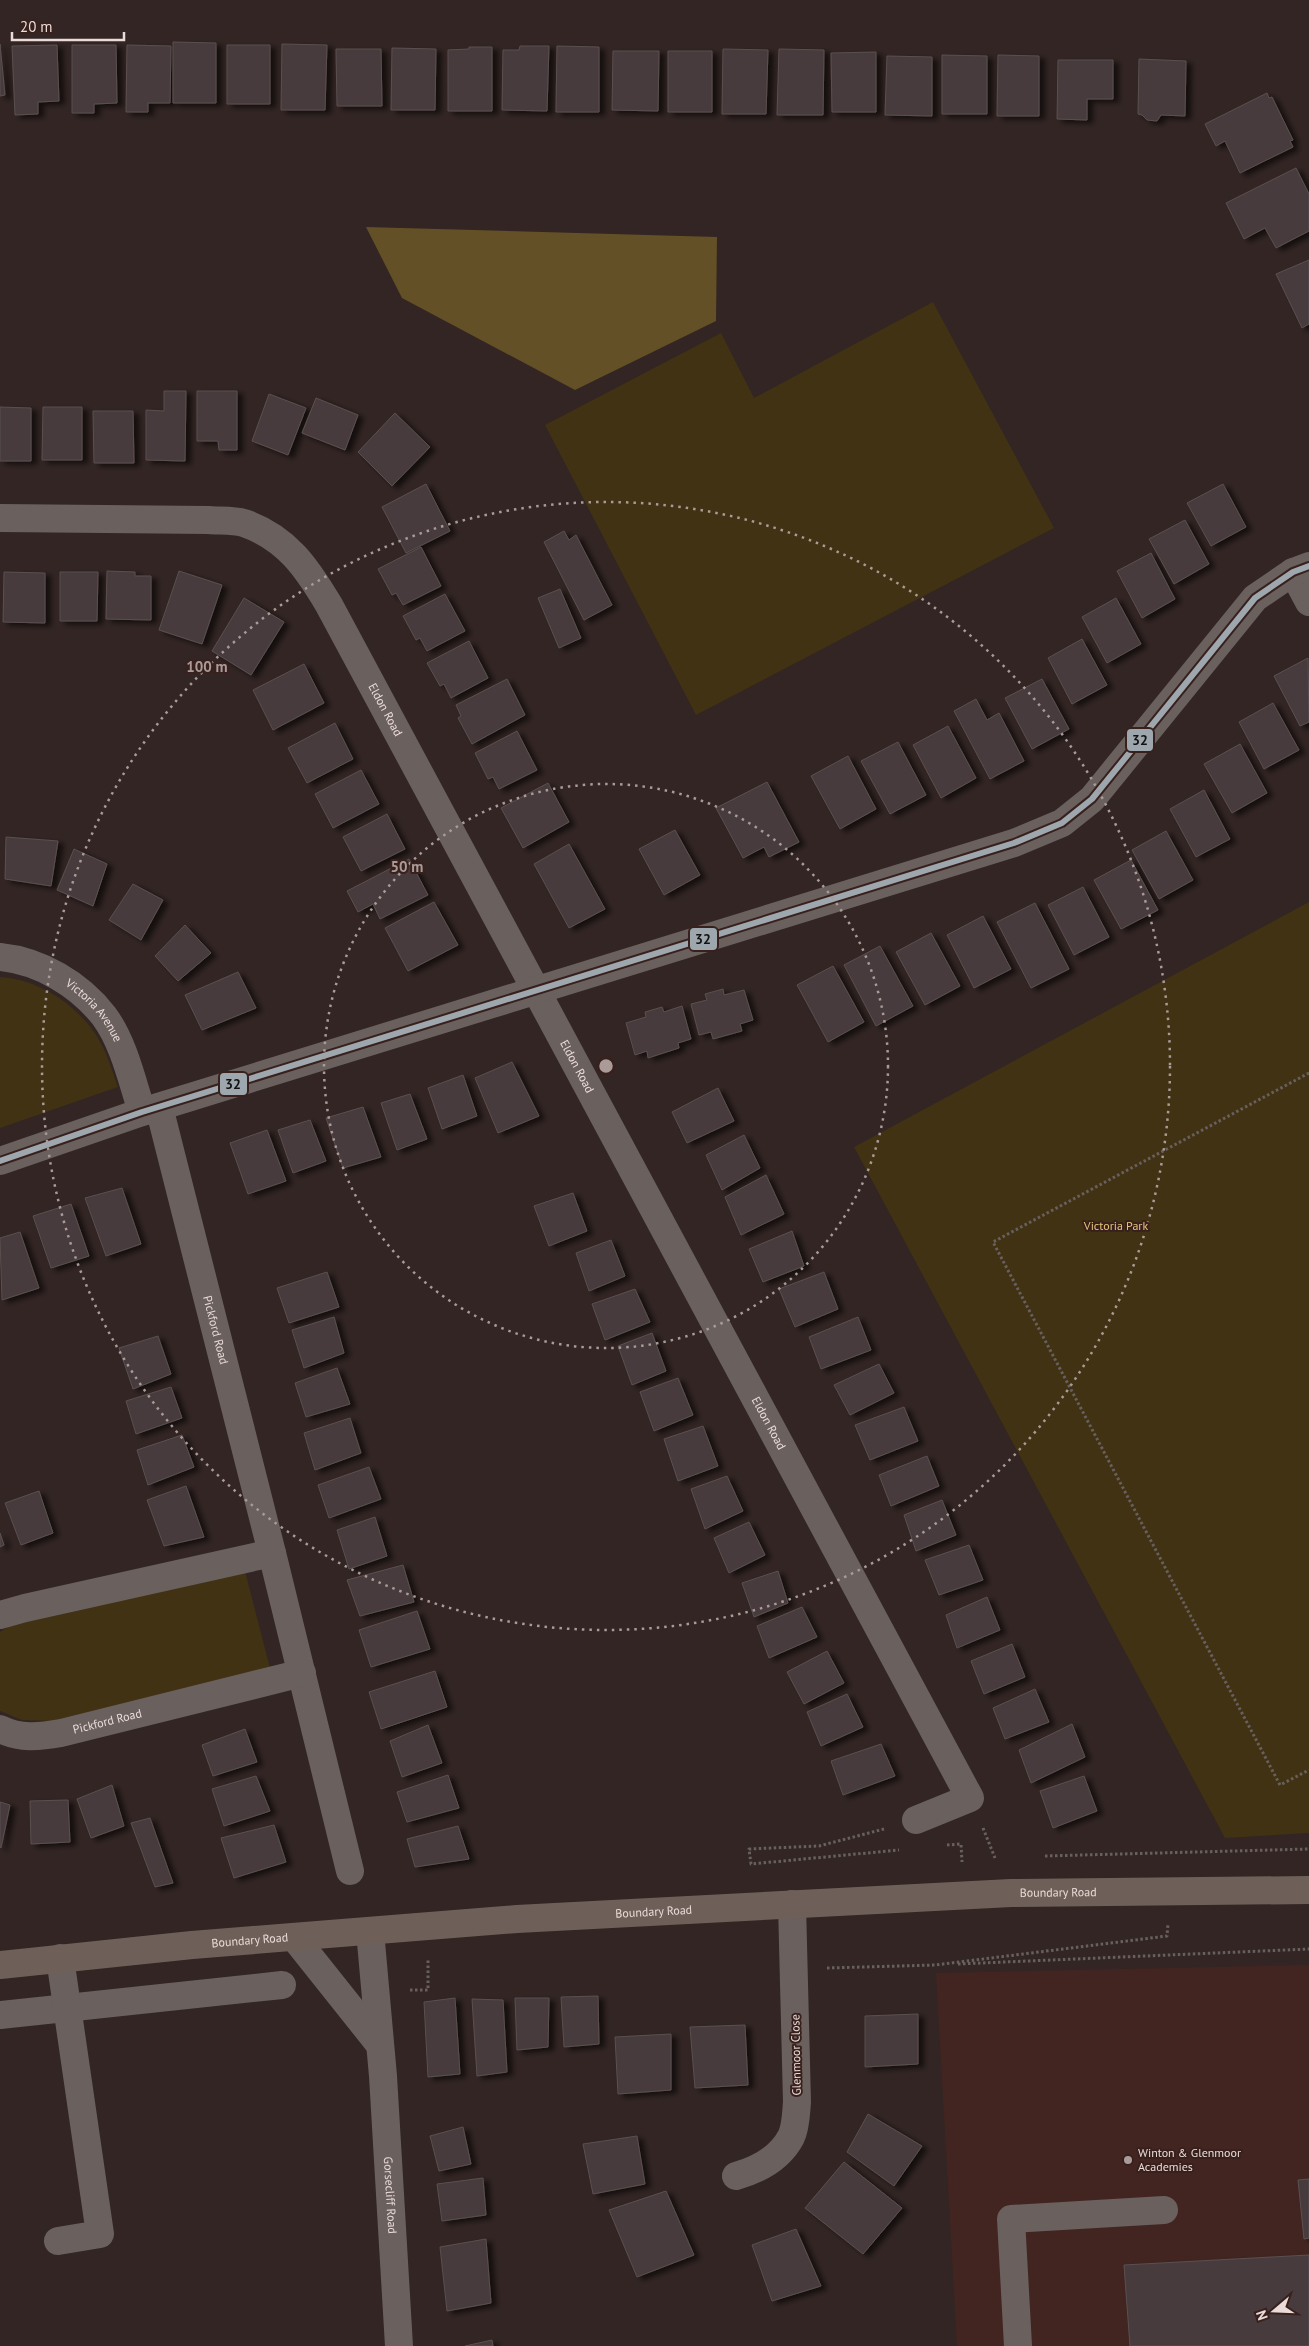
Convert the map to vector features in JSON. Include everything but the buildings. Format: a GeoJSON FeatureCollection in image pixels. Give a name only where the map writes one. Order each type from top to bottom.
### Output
{"type":"FeatureCollection","features":[{"type":"Feature","properties":{"kind":"main road","name":"Boundary Road"},"geometry":{"type":"LineString","coordinates":[[0,1965],[60,1958],[497,1920],[1011,1893],[1309,1890]]}},
{"type":"Feature","properties":{"kind":"street","name":"Eldon Road"},"geometry":{"type":"LineString","coordinates":[[0,518],[208,520],[243,523],[279,541],[307,569],[329,605],[537,990],[970,1798],[916,1820]]}},
{"type":"Feature","properties":{"kind":"street"},"geometry":{"type":"LineString","coordinates":[[0,1161],[150,1110],[1014,843],[1062,823],[1092,799],[1254,598],[1301,569],[1309,602]]}},
{"type":"Feature","properties":{"kind":"street","name":"Victoria Avenue"},"geometry":{"type":"LineString","coordinates":[[0,957],[14,958],[48,970],[79,991],[104,1017],[150,1110]]}},
{"type":"Feature","properties":{"kind":"street","name":"Pickford Road"},"geometry":{"type":"LineString","coordinates":[[150,1110],[272,1553],[350,1871]]}},
{"type":"Feature","properties":{"kind":"street"},"geometry":{"type":"LineString","coordinates":[[0,1616],[25,1608],[272,1553]]}},
{"type":"Feature","properties":{"kind":"street","name":"Pickford Road"},"geometry":{"type":"LineString","coordinates":[[0,1729],[10,1734],[34,1738],[302,1673]]}},
{"type":"Feature","properties":{"kind":"street","name":"Glenmoor Close"},"geometry":{"type":"LineString","coordinates":[[736,2176],[756,2170],[776,2154],[791,2138],[797,2102],[792,1904]]}},
{"type":"Feature","properties":{"kind":"street","name":"Gorsecliff Road"},"geometry":{"type":"LineString","coordinates":[[370,1931],[380,2045],[398,2346]]}},
{"type":"Feature","properties":{"kind":"street"},"geometry":{"type":"LineString","coordinates":[[294,1938],[380,2045]]}},
{"type":"Feature","properties":{"kind":"street"},"geometry":{"type":"LineString","coordinates":[[58,2241],[100,2234],[60,1958]]}},
{"type":"Feature","properties":{"kind":"street"},"geometry":{"type":"LineString","coordinates":[[0,2015],[282,1985]]}},
{"type":"Feature","properties":{"kind":"street"},"geometry":{"type":"LineString","coordinates":[[1018,2346],[1011,2219],[1164,2210]]}},
{"type":"Feature","properties":{"kind":"path"},"geometry":{"type":"LineString","coordinates":[[1309,1073],[993,1242],[1280,1785],[1309,1770]]}},
{"type":"Feature","properties":{"kind":"path"},"geometry":{"type":"LineString","coordinates":[[904,1849],[751,1864],[749,1849],[819,1846],[916,1820]]}},
{"type":"Feature","properties":{"kind":"path"},"geometry":{"type":"LineString","coordinates":[[942,1846],[961,1844]]}},
{"type":"Feature","properties":{"kind":"path"},"geometry":{"type":"LineString","coordinates":[[935,1965],[1168,1936],[1168,1920]]}},
{"type":"Feature","properties":{"kind":"path"},"geometry":{"type":"LineString","coordinates":[[794,1969],[1309,1949]]}},
{"type":"Feature","properties":{"kind":"shaded area"},"geometry":{"type":"Polygon","coordinates":[[[366,227],[717,237],[716,321],[575,390],[402,298],[366,227]]]}},
{"type":"Feature","properties":{"kind":"shaded area","name":"Winton & Glenmoor Academies"},"geometry":{"type":"Polygon","coordinates":[[[1309,1965],[1309,2346],[957,2346],[936,1973],[1309,1965]]]}},
{"type":"Feature","properties":{"kind":"green space"},"geometry":{"type":"Polygon","coordinates":[[[933,302],[1054,528],[696,715],[545,425],[721,333],[754,398],[933,302]]]}},
{"type":"Feature","properties":{"kind":"green space","name":"Victoria Park"},"geometry":{"type":"Polygon","coordinates":[[[1309,902],[1309,1833],[1225,1838],[854,1147],[1309,902]]]}},
{"type":"Feature","properties":{"kind":"green space"},"geometry":{"type":"Polygon","coordinates":[[[0,977],[14,979],[42,988],[56,996],[80,1015],[98,1038],[118,1087],[0,1128],[0,977]]]}},
{"type":"Feature","properties":{"kind":"green space"},"geometry":{"type":"Polygon","coordinates":[[[245,1571],[270,1668],[52,1721],[22,1720],[0,1711],[0,1632],[15,1622],[245,1571]]]}},
{"type":"Feature","properties":{"kind":"transit line","name":"32"},"geometry":{"type":"LineString","coordinates":[[0,1161],[142,1112],[1014,843],[1062,823],[1092,799],[1255,598],[1293,572],[1309,566]]}},
{"type":"Feature","properties":{"kind":"place","name":"Winton & Glenmoor Academies"},"geometry":{"type":"Point","coordinates":[1128,2160]}}]}
